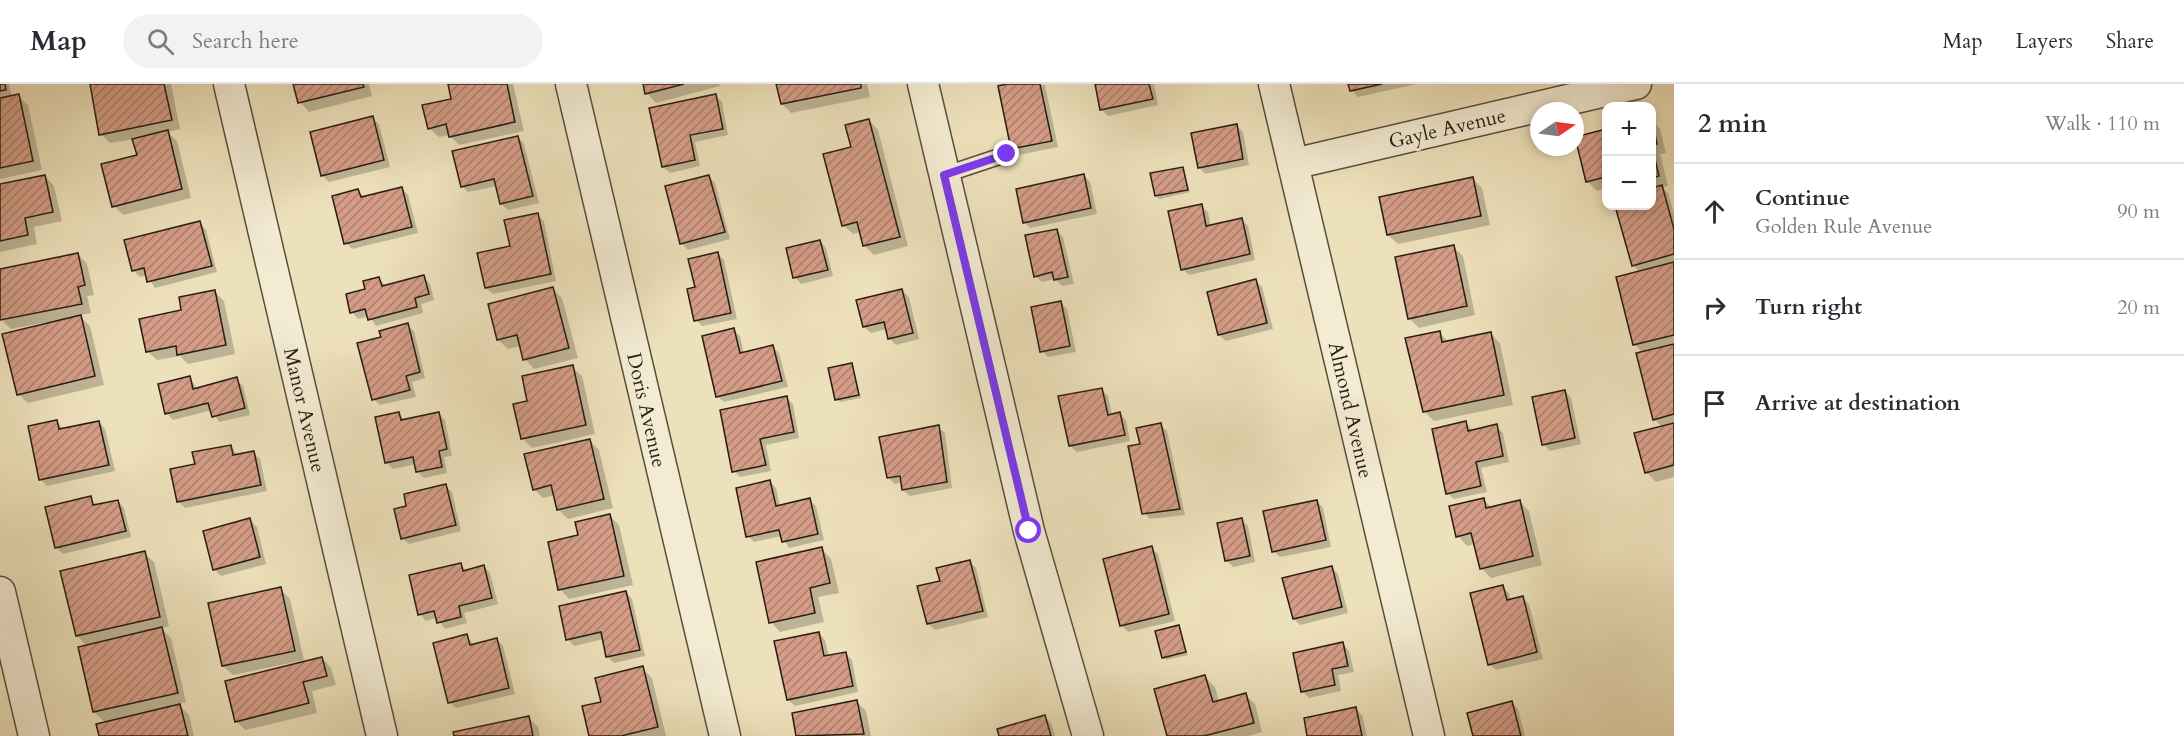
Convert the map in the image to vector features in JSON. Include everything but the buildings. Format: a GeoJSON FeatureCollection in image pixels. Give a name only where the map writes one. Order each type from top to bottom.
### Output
{"type":"FeatureCollection","features":[{"type":"Feature","properties":{"kind":"street","name":"Manor Avenue"},"geometry":{"type":"LineString","coordinates":[[229,84],[382,736]]}},
{"type":"Feature","properties":{"kind":"street","name":"Doris Avenue"},"geometry":{"type":"LineString","coordinates":[[571,84],[725,736]]}},
{"type":"Feature","properties":{"kind":"street"},"geometry":{"type":"LineString","coordinates":[[923,84],[1029,531],[1088,736]]}},
{"type":"Feature","properties":{"kind":"street","name":"Almond Avenue"},"geometry":{"type":"LineString","coordinates":[[1274,84],[1429,736]]}},
{"type":"Feature","properties":{"kind":"street","name":"Gayle Avenue"},"geometry":{"type":"LineString","coordinates":[[1293,164],[1636,84]]}},
{"type":"Feature","properties":{"kind":"street"},"geometry":{"type":"LineString","coordinates":[[0,592],[34,736]]}},
{"type":"Feature","properties":{"kind":"lane"},"geometry":{"type":"LineString","coordinates":[[944,175],[1007,154]]}},
{"type":"Feature","properties":{"kind":"route"},"geometry":{"type":"LineString","coordinates":[[1007,154],[944,175],[1029,531]]}}]}
